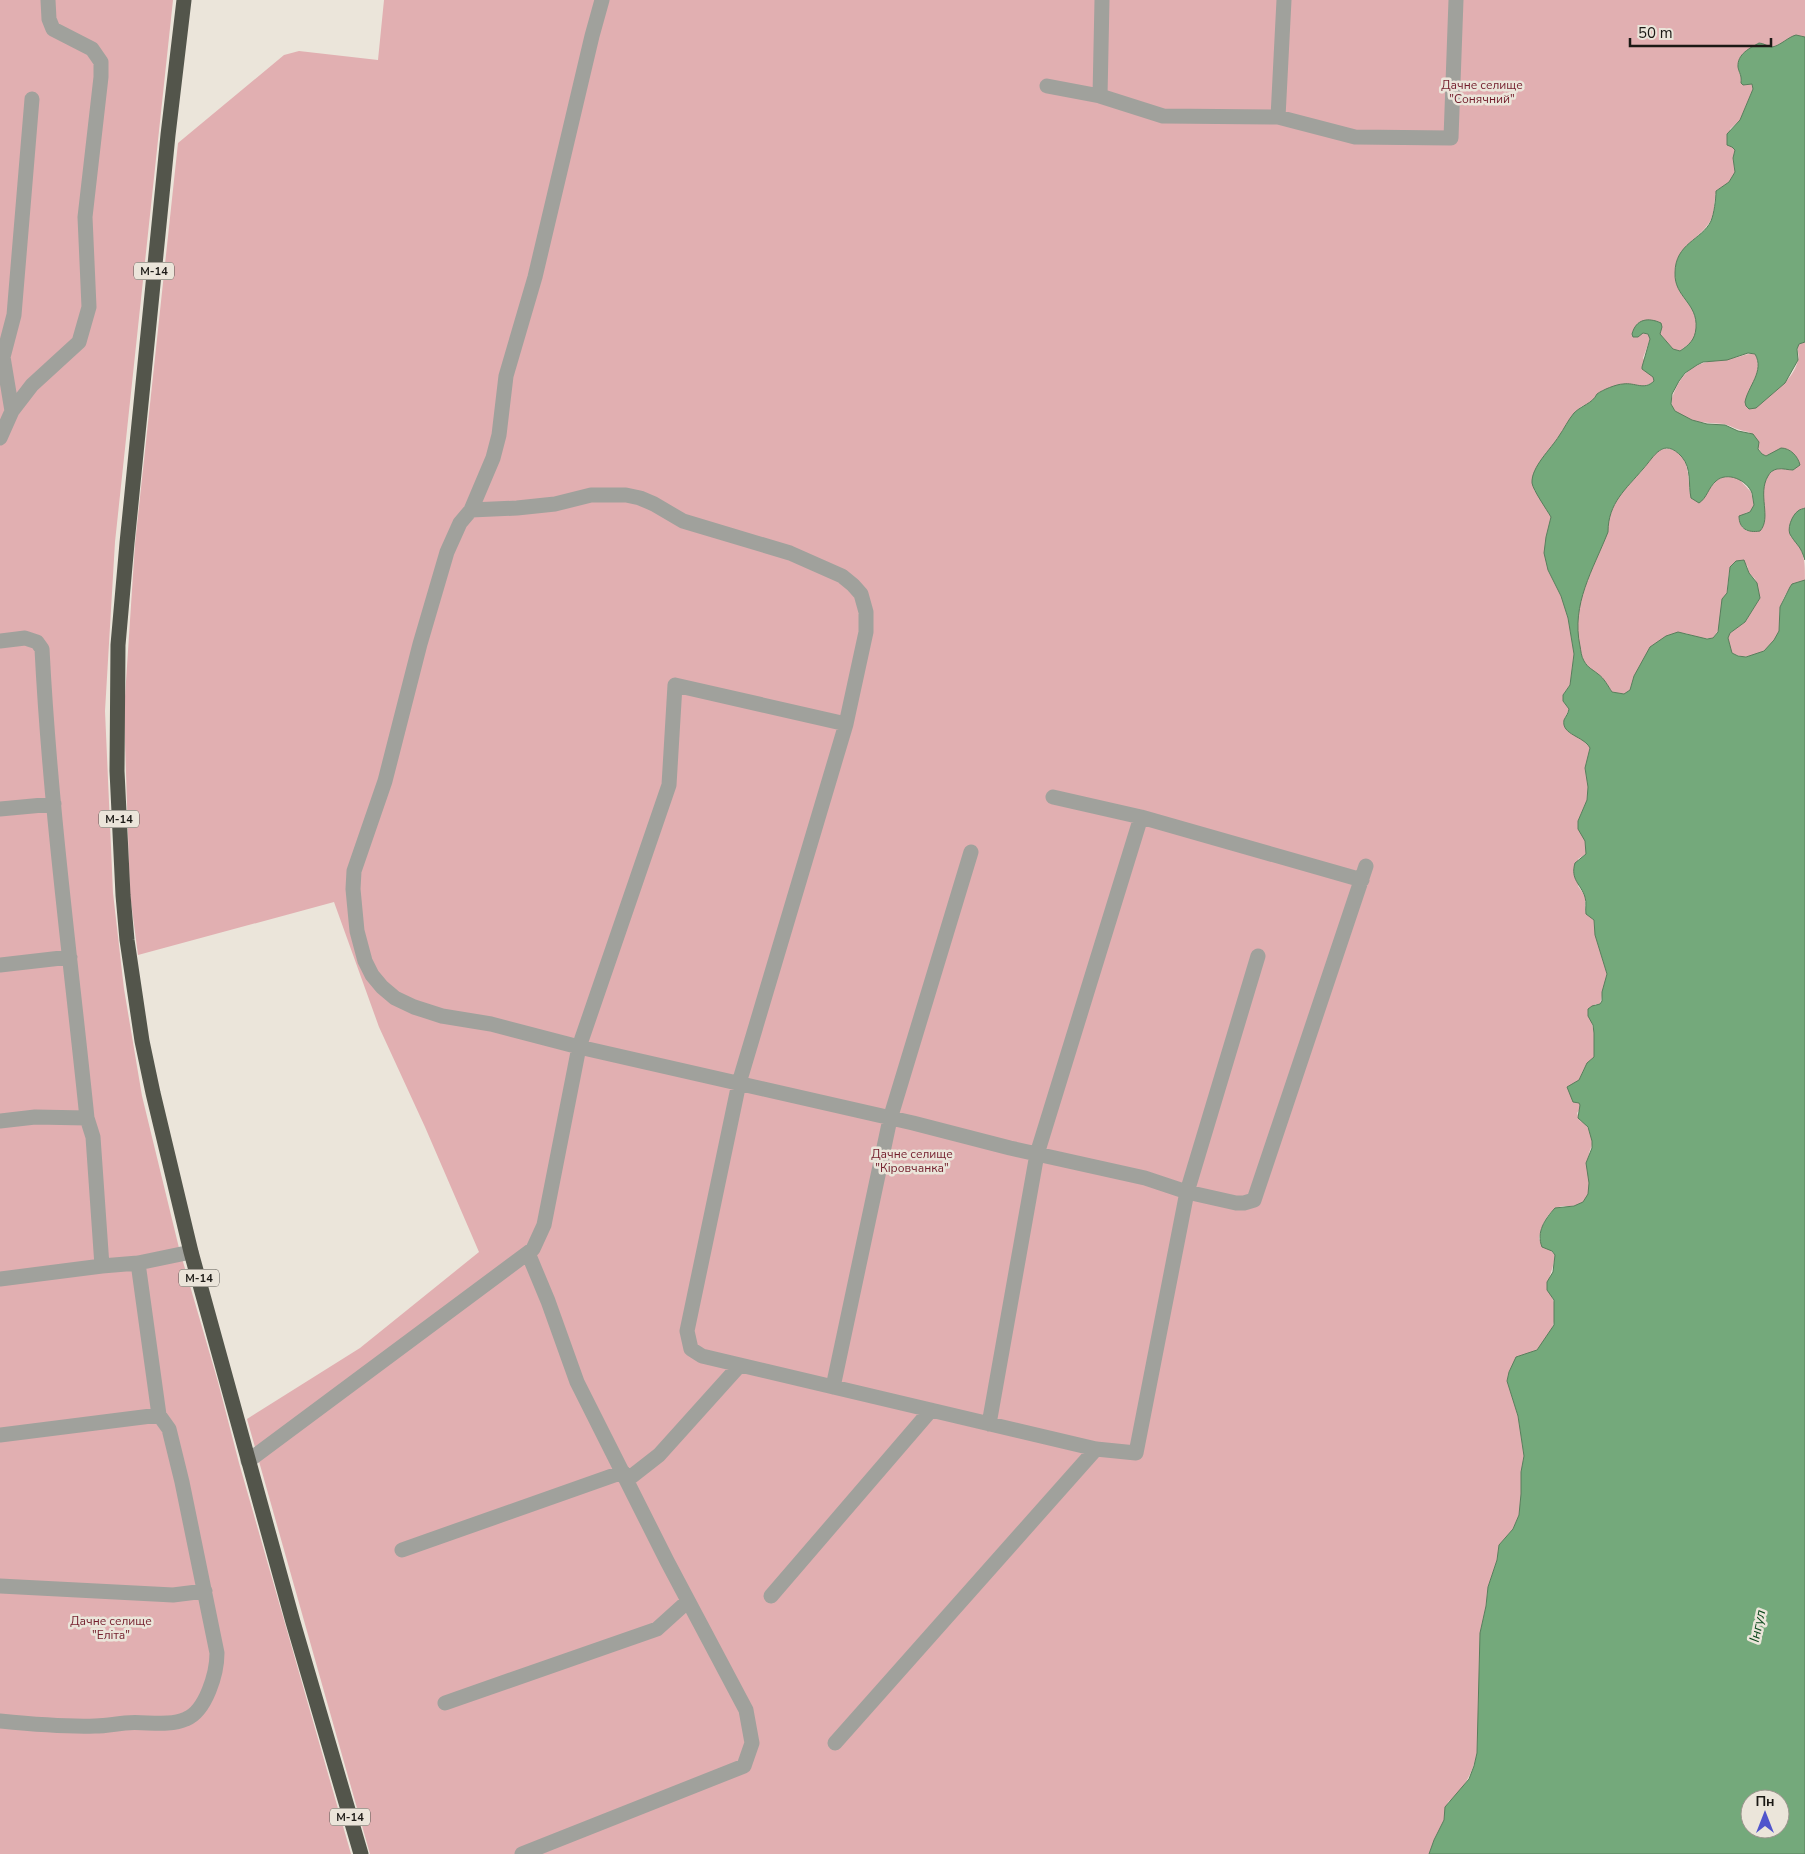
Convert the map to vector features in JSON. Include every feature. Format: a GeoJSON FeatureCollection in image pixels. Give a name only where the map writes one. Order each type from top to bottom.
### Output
{"type":"FeatureCollection","features":[{"type":"Feature","properties":{"kind":"highway","name":"М-14"},"geometry":{"type":"LineString","coordinates":[[184,0],[168,134],[118,645],[116,711],[122,895],[142,1041],[192,1252],[248,1461],[361,1854]]}},
{"type":"Feature","properties":{"kind":"lane"},"geometry":{"type":"LineString","coordinates":[[0,438],[12,411],[32,385],[80,342],[89,307],[86,217],[101,62],[92,49],[53,29],[49,19],[48,0]]}},
{"type":"Feature","properties":{"kind":"lane"},"geometry":{"type":"LineString","coordinates":[[602,0],[535,277],[518,342],[506,376],[499,436],[493,458],[471,510],[460,523],[447,552],[420,644],[385,781],[354,871],[353,889],[357,931],[365,961],[372,975],[395,998],[414,1007],[442,1016],[491,1024],[578,1047],[890,1119],[913,1122],[1037,1154],[1145,1178],[1187,1192],[1236,1203],[1254,1200],[1364,873],[1053,796]]}},
{"type":"Feature","properties":{"kind":"lane"},"geometry":{"type":"LineString","coordinates":[[1100,96],[1102,0]]}},
{"type":"Feature","properties":{"kind":"lane"},"geometry":{"type":"LineString","coordinates":[[1278,117],[1284,0]]}},
{"type":"Feature","properties":{"kind":"lane"},"geometry":{"type":"LineString","coordinates":[[1046,86],[1100,96],[1163,116],[1278,117],[1355,137],[1451,138],[1456,0]]}},
{"type":"Feature","properties":{"kind":"lane"},"geometry":{"type":"LineString","coordinates":[[12,411],[3,357],[14,315],[32,99]]}},
{"type":"Feature","properties":{"kind":"lane"},"geometry":{"type":"LineString","coordinates":[[471,510],[554,504],[591,495],[626,495],[640,498],[659,506],[683,521],[790,553],[842,576],[861,594],[866,612],[866,632],[846,724],[739,1083],[687,1331],[691,1349],[702,1356],[1096,1449],[1136,1453],[1187,1192],[1258,956]]}},
{"type":"Feature","properties":{"kind":"lane"},"geometry":{"type":"LineString","coordinates":[[0,641],[25,638],[38,642],[42,649],[54,804],[87,1118],[93,1137],[102,1266]]}},
{"type":"Feature","properties":{"kind":"lane"},"geometry":{"type":"LineString","coordinates":[[248,1461],[533,1249],[544,1225],[578,1047],[669,785],[675,685],[846,724]]}},
{"type":"Feature","properties":{"kind":"lane"},"geometry":{"type":"LineString","coordinates":[[0,809],[54,804]]}},
{"type":"Feature","properties":{"kind":"lane"},"geometry":{"type":"LineString","coordinates":[[989,1424],[1037,1154],[1141,817]]}},
{"type":"Feature","properties":{"kind":"lane"},"geometry":{"type":"LineString","coordinates":[[833,1387],[890,1119],[971,852]]}},
{"type":"Feature","properties":{"kind":"lane"},"geometry":{"type":"LineString","coordinates":[[0,965],[70,957]]}},
{"type":"Feature","properties":{"kind":"lane"},"geometry":{"type":"LineString","coordinates":[[0,1121],[35,1117],[87,1118]]}},
{"type":"Feature","properties":{"kind":"lane"},"geometry":{"type":"LineString","coordinates":[[0,1279],[138,1263],[192,1252]]}},
{"type":"Feature","properties":{"kind":"lane"},"geometry":{"type":"LineString","coordinates":[[522,1854],[744,1766],[752,1743],[746,1710],[688,1601],[577,1382],[548,1301],[528,1253]]}},
{"type":"Feature","properties":{"kind":"lane"},"geometry":{"type":"LineString","coordinates":[[0,1721],[93,1726],[126,1723],[161,1723],[186,1719],[193,1715],[203,1702],[213,1681],[217,1665],[216,1653],[205,1591],[169,1429],[159,1415],[138,1263]]}},
{"type":"Feature","properties":{"kind":"lane"},"geometry":{"type":"LineString","coordinates":[[402,1550],[625,1476],[659,1456],[740,1365]]}},
{"type":"Feature","properties":{"kind":"lane"},"geometry":{"type":"LineString","coordinates":[[771,1596],[931,1410]]}},
{"type":"Feature","properties":{"kind":"lane"},"geometry":{"type":"LineString","coordinates":[[0,1435],[159,1415]]}},
{"type":"Feature","properties":{"kind":"lane"},"geometry":{"type":"LineString","coordinates":[[835,1743],[1096,1449]]}},
{"type":"Feature","properties":{"kind":"lane"},"geometry":{"type":"LineString","coordinates":[[0,1586],[173,1595],[205,1591]]}},
{"type":"Feature","properties":{"kind":"lane"},"geometry":{"type":"LineString","coordinates":[[445,1704],[657,1629],[688,1601]]}},
{"type":"Feature","properties":{"kind":"green space","name":"Дачне селище \"Еліта\""},"geometry":{"type":"Polygon","coordinates":[[[0,0],[173,0],[115,542],[105,711],[113,893],[124,989],[142,1096],[179,1248],[351,1854],[0,1854],[0,0]]]}},
{"type":"Feature","properties":{"kind":"green space"},"geometry":{"type":"Polygon","coordinates":[[[384,0],[1805,0],[1805,37],[1794,36],[1779,45],[1771,47],[1759,43],[1745,52],[1738,62],[1741,83],[1743,85],[1752,84],[1753,89],[1740,120],[1730,129],[1732,147],[1735,150],[1733,158],[1735,172],[1729,182],[1717,190],[1713,215],[1709,223],[1683,250],[1676,263],[1675,280],[1696,319],[1695,338],[1680,351],[1673,349],[1660,334],[1661,330],[1656,321],[1642,333],[1648,334],[1650,339],[1643,358],[1654,377],[1654,381],[1643,386],[1623,384],[1603,390],[1589,404],[1582,406],[1575,412],[1542,459],[1534,490],[1551,517],[1546,537],[1548,570],[1561,596],[1568,618],[1574,654],[1570,685],[1564,693],[1563,701],[1569,709],[1564,720],[1587,741],[1590,748],[1585,768],[1588,787],[1587,800],[1578,821],[1585,841],[1586,854],[1578,859],[1578,886],[1585,896],[1585,912],[1594,920],[1595,935],[1607,974],[1600,1004],[1595,1004],[1591,1020],[1594,1033],[1594,1057],[1582,1074],[1578,1094],[1581,1108],[1577,1113],[1580,1121],[1588,1128],[1592,1139],[1588,1160],[1590,1184],[1588,1195],[1580,1204],[1558,1207],[1553,1210],[1546,1218],[1541,1229],[1539,1239],[1555,1255],[1547,1290],[1552,1296],[1554,1304],[1554,1322],[1547,1339],[1542,1345],[1536,1350],[1517,1357],[1509,1372],[1507,1381],[1518,1416],[1524,1456],[1521,1472],[1521,1494],[1519,1515],[1513,1529],[1499,1545],[1497,1560],[1488,1587],[1480,1633],[1477,1753],[1467,1780],[1459,1792],[1448,1802],[1444,1820],[1429,1854],[370,1854],[247,1419],[360,1348],[479,1252],[379,1027],[334,902],[138,955],[130,894],[124,712],[135,544],[178,143],[284,55],[299,51],[378,60],[384,0]]]}},
{"type":"Feature","properties":{"kind":"green space"},"geometry":{"type":"Polygon","coordinates":[[[1805,342],[1805,508],[1800,510],[1795,516],[1790,536],[1799,545],[1801,550],[1804,561],[1805,580],[1794,584],[1782,602],[1776,638],[1772,644],[1760,653],[1739,656],[1732,653],[1728,638],[1730,633],[1745,622],[1760,598],[1755,579],[1749,573],[1747,565],[1730,567],[1721,623],[1713,638],[1699,638],[1685,633],[1634,676],[1630,690],[1624,694],[1612,692],[1602,678],[1589,668],[1583,659],[1576,625],[1583,590],[1607,534],[1608,521],[1612,510],[1622,492],[1641,472],[1656,452],[1670,449],[1677,452],[1685,462],[1691,498],[1711,487],[1717,480],[1723,477],[1739,479],[1751,492],[1754,505],[1750,512],[1745,513],[1741,526],[1747,531],[1764,511],[1763,488],[1768,474],[1773,470],[1789,470],[1792,453],[1789,450],[1766,456],[1762,454],[1749,432],[1724,424],[1690,420],[1678,414],[1672,404],[1676,388],[1687,372],[1699,364],[1755,354],[1758,369],[1748,392],[1756,408],[1791,375],[1798,360],[1799,344],[1805,342]]]}},
{"type":"Feature","properties":{"kind":"water","name":"Інгул"},"geometry":{"type":"Polygon","coordinates":[[[1796,35],[1805,37],[1805,342],[1799,344],[1797,349],[1798,360],[1785,383],[1756,408],[1749,409],[1745,402],[1758,366],[1755,354],[1748,353],[1727,360],[1703,362],[1697,365],[1685,373],[1679,381],[1672,394],[1671,404],[1675,411],[1692,420],[1707,424],[1725,425],[1738,431],[1753,434],[1759,442],[1758,449],[1766,456],[1781,448],[1787,449],[1795,456],[1800,465],[1793,470],[1777,469],[1770,473],[1764,490],[1765,519],[1763,526],[1760,531],[1748,531],[1742,527],[1739,520],[1739,516],[1750,512],[1754,505],[1752,493],[1746,484],[1736,478],[1720,478],[1713,484],[1699,503],[1691,498],[1687,466],[1682,457],[1669,448],[1664,448],[1655,454],[1624,490],[1611,513],[1608,532],[1581,601],[1578,631],[1583,659],[1602,678],[1612,692],[1624,694],[1630,690],[1634,676],[1650,647],[1666,636],[1678,632],[1707,639],[1713,638],[1718,632],[1722,599],[1727,593],[1730,567],[1736,561],[1744,560],[1749,573],[1757,583],[1760,598],[1745,622],[1730,633],[1728,638],[1732,653],[1738,656],[1746,657],[1764,651],[1774,640],[1779,631],[1780,607],[1790,587],[1792,584],[1805,580],[1805,1854],[1429,1854],[1444,1820],[1445,1807],[1469,1779],[1477,1753],[1480,1633],[1488,1587],[1497,1560],[1499,1545],[1513,1529],[1519,1515],[1521,1494],[1521,1472],[1524,1456],[1518,1416],[1507,1381],[1516,1357],[1537,1350],[1554,1325],[1554,1300],[1547,1290],[1547,1282],[1553,1272],[1555,1255],[1552,1251],[1542,1247],[1540,1236],[1542,1226],[1555,1208],[1574,1206],[1583,1202],[1588,1194],[1589,1183],[1586,1163],[1592,1148],[1592,1141],[1588,1127],[1578,1118],[1580,1105],[1573,1102],[1567,1087],[1579,1080],[1587,1063],[1594,1057],[1593,1025],[1588,1016],[1588,1009],[1600,1004],[1602,1001],[1602,992],[1607,974],[1595,935],[1594,920],[1586,914],[1585,897],[1574,874],[1575,863],[1586,854],[1585,841],[1578,829],[1578,821],[1587,800],[1588,787],[1585,768],[1590,748],[1569,732],[1564,725],[1569,709],[1563,701],[1563,695],[1570,685],[1574,654],[1568,618],[1561,596],[1548,570],[1544,553],[1551,517],[1537,495],[1532,483],[1533,477],[1538,465],[1572,416],[1597,394],[1617,385],[1643,386],[1654,381],[1653,377],[1642,369],[1650,339],[1648,334],[1643,333],[1638,337],[1633,337],[1632,334],[1636,325],[1647,320],[1661,323],[1660,334],[1673,349],[1680,351],[1693,339],[1696,319],[1678,288],[1675,273],[1676,263],[1684,248],[1702,233],[1711,221],[1716,191],[1729,182],[1735,172],[1733,158],[1735,150],[1727,145],[1727,134],[1740,120],[1753,89],[1752,84],[1743,85],[1741,83],[1738,62],[1745,52],[1759,43],[1772,47],[1796,35]]]}},
{"type":"Feature","properties":{"kind":"water"},"geometry":{"type":"Polygon","coordinates":[[[1805,508],[1805,560],[1789,530],[1790,523],[1796,513],[1805,508]]]}},
{"type":"Feature","properties":{"kind":"park label","name":"Дачне селище \"Сонячний\""},"geometry":{"type":"Point","coordinates":[1482,92]}},
{"type":"Feature","properties":{"kind":"park label","name":"Дачне селище \"Кіровчанка\""},"geometry":{"type":"Point","coordinates":[912,1161]}}]}
